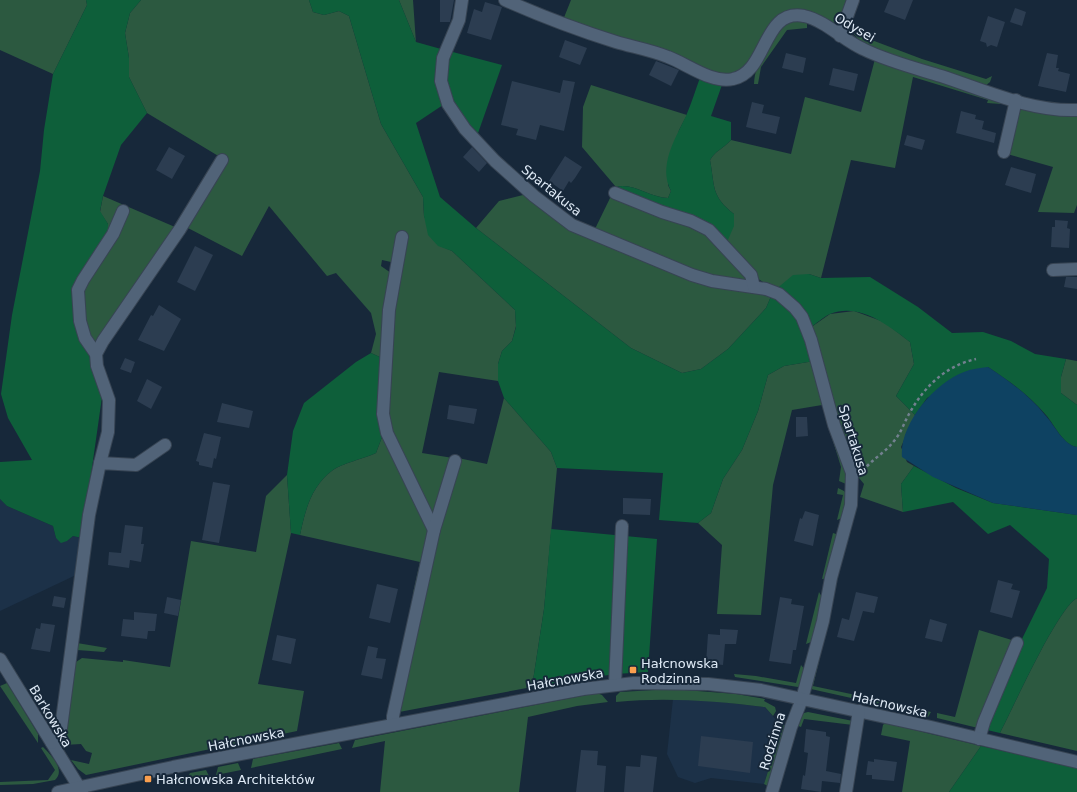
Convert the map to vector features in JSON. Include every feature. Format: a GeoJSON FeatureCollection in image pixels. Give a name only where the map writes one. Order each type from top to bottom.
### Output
{"type":"FeatureCollection","features":[{"type":"Feature","properties":{"kind":"street","name":"Spartakusa"},"geometry":{"type":"LineString","coordinates":[[462,0],[459,20],[443,58],[441,81],[443,94],[454,116],[495,161],[559,216],[587,232],[692,275],[720,282],[754,287],[779,294],[795,308],[802,317],[811,340],[834,425],[850,464],[853,484],[850,510],[802,698]]}},
{"type":"Feature","properties":{"kind":"street","name":"Odysei"},"geometry":{"type":"LineString","coordinates":[[505,0],[559,22],[610,40],[668,57],[723,80],[736,79],[747,72],[755,63],[774,28],[784,19],[796,16],[811,18],[872,53],[1016,100],[1058,110],[1077,110]]}},
{"type":"Feature","properties":{"kind":"street"},"geometry":{"type":"LineString","coordinates":[[840,36],[853,0]]}},
{"type":"Feature","properties":{"kind":"street"},"geometry":{"type":"LineString","coordinates":[[1004,152],[1016,100]]}},
{"type":"Feature","properties":{"kind":"street"},"geometry":{"type":"LineString","coordinates":[[96,354],[103,341],[180,229],[222,160]]}},
{"type":"Feature","properties":{"kind":"street"},"geometry":{"type":"LineString","coordinates":[[615,193],[662,212],[691,221],[709,230],[751,275],[754,287]]}},
{"type":"Feature","properties":{"kind":"street"},"geometry":{"type":"LineString","coordinates":[[52,743],[59,735],[61,728],[89,515],[108,432],[110,410],[107,391],[97,366],[96,354],[85,338],[80,321],[78,290],[113,234],[123,211]]}},
{"type":"Feature","properties":{"kind":"street"},"geometry":{"type":"LineString","coordinates":[[402,237],[391,266],[383,414],[387,433],[434,530]]}},
{"type":"Feature","properties":{"kind":"street"},"geometry":{"type":"LineString","coordinates":[[1053,270],[1077,269]]}},
{"type":"Feature","properties":{"kind":"street"},"geometry":{"type":"LineString","coordinates":[[100,463],[136,465],[165,445]]}},
{"type":"Feature","properties":{"kind":"street"},"geometry":{"type":"LineString","coordinates":[[393,725],[392,716],[434,530],[455,461]]}},
{"type":"Feature","properties":{"kind":"street"},"geometry":{"type":"LineString","coordinates":[[615,685],[622,526]]}},
{"type":"Feature","properties":{"kind":"street"},"geometry":{"type":"LineString","coordinates":[[979,739],[984,722],[1017,643]]}},
{"type":"Feature","properties":{"kind":"street","name":"Barkowska"},"geometry":{"type":"LineString","coordinates":[[0,659],[80,790]]}},
{"type":"Feature","properties":{"kind":"street","name":"Hałcnowska"},"geometry":{"type":"LineString","coordinates":[[58,792],[80,790],[393,725],[615,685],[657,683],[708,684],[761,690],[802,698],[1077,762]]}},
{"type":"Feature","properties":{"kind":"street","name":"Rodzinna"},"geometry":{"type":"LineString","coordinates":[[772,792],[791,727],[802,698]]}},
{"type":"Feature","properties":{"kind":"street"},"geometry":{"type":"LineString","coordinates":[[846,792],[859,711]]}},
{"type":"Feature","properties":{"kind":"path"},"geometry":{"type":"LineString","coordinates":[[853,484],[869,464],[893,443],[921,393],[941,375],[960,363],[976,359]]}},
{"type":"Feature","properties":{"kind":"shaded area"},"geometry":{"type":"Polygon","coordinates":[[[988,367],[1026,395],[1039,408],[1059,434],[1067,442],[1077,447],[1077,515],[993,503],[933,477],[902,457],[906,432],[912,419],[930,395],[953,377],[970,370],[988,367]]]}},
{"type":"Feature","properties":{"kind":"shaded area"},"geometry":{"type":"Polygon","coordinates":[[[0,499],[7,506],[53,526],[56,538],[67,541],[73,536],[82,538],[76,575],[0,611],[0,499]]]}},
{"type":"Feature","properties":{"kind":"shaded area"},"geometry":{"type":"Polygon","coordinates":[[[673,699],[714,701],[765,707],[782,727],[764,784],[711,778],[695,783],[678,777],[667,754],[673,699]]]}},
{"type":"Feature","properties":{"kind":"green space"},"geometry":{"type":"Polygon","coordinates":[[[0,0],[86,0],[87,5],[53,74],[0,50],[0,0]]]}},
{"type":"Feature","properties":{"kind":"green space"},"geometry":{"type":"Polygon","coordinates":[[[86,0],[141,0],[130,13],[125,33],[129,58],[129,77],[147,113],[121,145],[103,196],[100,211],[108,224],[107,240],[75,290],[103,390],[82,538],[73,536],[67,541],[61,543],[56,538],[53,526],[7,506],[0,499],[0,462],[32,460],[8,418],[1,394],[12,315],[40,171],[44,130],[53,74],[87,5],[86,0]]]}},
{"type":"Feature","properties":{"kind":"green space"},"geometry":{"type":"Polygon","coordinates":[[[141,0],[309,0],[313,12],[324,15],[339,11],[349,16],[381,124],[423,197],[424,216],[438,245],[452,251],[515,310],[516,326],[512,341],[502,351],[498,364],[498,381],[439,372],[422,453],[453,458],[435,516],[432,515],[413,472],[393,433],[389,415],[394,260],[391,262],[382,260],[381,266],[391,273],[382,358],[371,353],[376,334],[371,313],[336,273],[327,276],[269,206],[242,256],[186,227],[225,160],[147,113],[129,77],[129,58],[125,33],[130,13],[141,0]]]}},
{"type":"Feature","properties":{"kind":"green space"},"geometry":{"type":"Polygon","coordinates":[[[309,0],[399,0],[416,42],[441,49],[443,105],[416,123],[440,197],[476,228],[631,348],[682,373],[701,369],[728,349],[766,308],[772,294],[794,310],[814,361],[784,366],[768,375],[758,411],[742,450],[723,479],[711,513],[698,523],[659,520],[663,473],[557,468],[551,452],[504,398],[498,381],[498,364],[502,351],[512,341],[516,327],[515,310],[452,251],[438,246],[428,235],[424,216],[423,197],[381,124],[349,16],[339,11],[324,15],[313,12],[309,0]]]}},
{"type":"Feature","properties":{"kind":"green space"},"geometry":{"type":"Polygon","coordinates":[[[399,0],[413,0],[416,42],[399,0]]]}},
{"type":"Feature","properties":{"kind":"green space"},"geometry":{"type":"Polygon","coordinates":[[[571,0],[848,0],[839,21],[835,23],[795,11],[743,71],[723,76],[563,20],[571,0]]]}},
{"type":"Feature","properties":{"kind":"green space"},"geometry":{"type":"Polygon","coordinates":[[[789,21],[807,22],[807,28],[787,30],[761,67],[758,84],[754,84],[755,75],[761,58],[776,34],[789,21]]]}},
{"type":"Feature","properties":{"kind":"green space"},"geometry":{"type":"Polygon","coordinates":[[[853,33],[922,59],[986,79],[992,76],[990,82],[985,86],[890,56],[861,42],[853,33]]]}},
{"type":"Feature","properties":{"kind":"green space"},"geometry":{"type":"Polygon","coordinates":[[[449,51],[502,65],[477,136],[459,117],[446,82],[449,51]]]}},
{"type":"Feature","properties":{"kind":"green space"},"geometry":{"type":"Polygon","coordinates":[[[875,59],[1003,102],[1001,104],[987,103],[988,100],[913,77],[895,168],[851,160],[821,278],[809,274],[775,290],[757,278],[727,242],[734,214],[721,202],[715,190],[710,160],[714,154],[731,140],[791,154],[805,97],[861,112],[875,59]]]}},
{"type":"Feature","properties":{"kind":"green space"},"geometry":{"type":"Polygon","coordinates":[[[701,75],[723,82],[711,116],[731,122],[731,140],[714,154],[710,160],[715,190],[721,202],[734,214],[734,226],[727,242],[615,189],[616,187],[622,186],[635,188],[655,196],[668,198],[671,191],[667,182],[667,162],[673,143],[688,111],[701,75]]]}},
{"type":"Feature","properties":{"kind":"green space"},"geometry":{"type":"Polygon","coordinates":[[[591,85],[687,115],[679,130],[668,185],[671,191],[668,198],[655,196],[635,188],[622,186],[616,187],[582,147],[583,107],[591,85]]]}},
{"type":"Feature","properties":{"kind":"green space"},"geometry":{"type":"Polygon","coordinates":[[[1018,107],[1077,113],[1077,205],[1074,213],[1038,212],[1053,167],[1007,154],[1018,107]]]}},
{"type":"Feature","properties":{"kind":"green space"},"geometry":{"type":"Polygon","coordinates":[[[527,194],[586,235],[772,294],[766,308],[728,349],[701,369],[682,373],[631,348],[476,228],[499,201],[527,194]]]}},
{"type":"Feature","properties":{"kind":"green space"},"geometry":{"type":"Polygon","coordinates":[[[612,194],[700,227],[746,274],[747,281],[713,278],[594,231],[612,194]]]}},
{"type":"Feature","properties":{"kind":"green space"},"geometry":{"type":"Polygon","coordinates":[[[103,196],[175,227],[96,345],[83,342],[80,280],[108,224],[100,212],[103,196]]]}},
{"type":"Feature","properties":{"kind":"green space"},"geometry":{"type":"Polygon","coordinates":[[[809,274],[821,278],[870,277],[918,307],[952,333],[983,332],[1011,341],[1035,354],[1066,359],[1061,377],[1061,393],[1077,405],[1077,447],[1067,442],[1059,434],[1046,415],[1026,395],[988,367],[927,398],[915,415],[896,396],[914,364],[910,342],[873,317],[852,311],[841,311],[830,314],[810,328],[775,290],[793,275],[809,274]]]}},
{"type":"Feature","properties":{"kind":"green space"},"geometry":{"type":"Polygon","coordinates":[[[854,311],[884,322],[910,342],[914,364],[896,396],[915,415],[901,447],[907,462],[914,466],[901,484],[903,512],[860,497],[864,484],[855,473],[841,435],[810,328],[830,314],[854,311]]]}},
{"type":"Feature","properties":{"kind":"green space"},"geometry":{"type":"Polygon","coordinates":[[[371,353],[382,358],[379,419],[382,437],[376,453],[347,463],[325,476],[314,491],[310,500],[300,535],[291,533],[287,475],[293,431],[304,403],[356,362],[371,353]]]}},
{"type":"Feature","properties":{"kind":"green space"},"geometry":{"type":"Polygon","coordinates":[[[1066,359],[1077,361],[1077,405],[1061,393],[1061,377],[1066,359]]]}},
{"type":"Feature","properties":{"kind":"green space"},"geometry":{"type":"Polygon","coordinates":[[[814,361],[846,464],[846,484],[839,481],[841,467],[822,405],[792,410],[773,485],[761,615],[717,614],[722,545],[698,523],[711,513],[723,479],[742,450],[758,411],[768,375],[784,366],[814,361]]]}},
{"type":"Feature","properties":{"kind":"green space"},"geometry":{"type":"Polygon","coordinates":[[[504,398],[551,452],[557,468],[544,609],[532,687],[399,712],[438,528],[458,458],[487,464],[504,398]]]}},
{"type":"Feature","properties":{"kind":"green space"},"geometry":{"type":"Polygon","coordinates":[[[382,437],[423,515],[428,534],[416,594],[413,593],[420,562],[300,535],[310,500],[314,491],[325,476],[347,463],[376,453],[382,437]]]}},
{"type":"Feature","properties":{"kind":"green space"},"geometry":{"type":"Polygon","coordinates":[[[914,466],[956,488],[993,503],[1077,515],[1077,598],[1068,606],[1047,639],[1000,733],[987,730],[1020,643],[1047,588],[1049,559],[1010,525],[988,534],[953,502],[903,512],[901,484],[914,466]]]}},
{"type":"Feature","properties":{"kind":"green space"},"geometry":{"type":"Polygon","coordinates":[[[287,475],[291,533],[258,684],[304,691],[297,731],[86,775],[78,769],[71,760],[89,764],[92,753],[86,751],[81,744],[64,745],[73,664],[82,658],[123,662],[123,660],[170,667],[191,541],[256,552],[266,496],[287,475]]]}},
{"type":"Feature","properties":{"kind":"green space"},"geometry":{"type":"Polygon","coordinates":[[[838,488],[844,491],[848,496],[842,518],[837,520],[843,495],[837,494],[838,488]]]}},
{"type":"Feature","properties":{"kind":"green space"},"geometry":{"type":"Polygon","coordinates":[[[551,529],[657,539],[648,672],[615,674],[532,687],[544,609],[551,529]]]}},
{"type":"Feature","properties":{"kind":"green space"},"geometry":{"type":"Polygon","coordinates":[[[833,533],[836,534],[838,543],[828,578],[822,579],[833,533]]]}},
{"type":"Feature","properties":{"kind":"green space"},"geometry":{"type":"Polygon","coordinates":[[[819,592],[823,599],[814,641],[806,644],[819,592]]]}},
{"type":"Feature","properties":{"kind":"green space"},"geometry":{"type":"Polygon","coordinates":[[[1077,598],[1077,751],[1000,733],[1047,639],[1068,606],[1077,598]]]}},
{"type":"Feature","properties":{"kind":"green space"},"geometry":{"type":"Polygon","coordinates":[[[979,630],[1015,641],[978,728],[937,718],[937,713],[955,717],[979,630]]]}},
{"type":"Feature","properties":{"kind":"green space"},"geometry":{"type":"Polygon","coordinates":[[[824,640],[813,686],[889,702],[887,706],[811,689],[821,642],[824,640]]]}},
{"type":"Feature","properties":{"kind":"green space"},"geometry":{"type":"Polygon","coordinates":[[[77,643],[107,648],[104,652],[77,650],[77,643]]]}},
{"type":"Feature","properties":{"kind":"green space"},"geometry":{"type":"Polygon","coordinates":[[[801,665],[805,670],[800,686],[798,687],[735,677],[734,674],[796,683],[801,665]]]}},
{"type":"Feature","properties":{"kind":"green space"},"geometry":{"type":"Polygon","coordinates":[[[7,683],[38,734],[38,743],[0,686],[7,683]]]}},
{"type":"Feature","properties":{"kind":"green space"},"geometry":{"type":"Polygon","coordinates":[[[672,689],[736,694],[765,699],[764,701],[775,707],[776,711],[773,716],[765,707],[690,700],[616,702],[616,696],[620,692],[672,689]]]}},
{"type":"Feature","properties":{"kind":"green space"},"geometry":{"type":"Polygon","coordinates":[[[597,693],[602,695],[608,702],[577,706],[528,717],[519,792],[380,792],[385,741],[352,748],[355,740],[597,693]]]}},
{"type":"Feature","properties":{"kind":"green space"},"geometry":{"type":"Polygon","coordinates":[[[894,704],[931,712],[928,717],[894,708],[894,704]]]}},
{"type":"Feature","properties":{"kind":"green space"},"geometry":{"type":"Polygon","coordinates":[[[808,712],[853,721],[853,725],[804,719],[801,727],[796,725],[804,713],[808,712]]]}},
{"type":"Feature","properties":{"kind":"green space"},"geometry":{"type":"Polygon","coordinates":[[[885,723],[981,746],[949,792],[902,792],[910,741],[881,735],[883,725],[885,723]]]}},
{"type":"Feature","properties":{"kind":"green space"},"geometry":{"type":"Polygon","coordinates":[[[781,725],[784,725],[786,731],[768,786],[764,784],[782,727],[781,725]]]}},
{"type":"Feature","properties":{"kind":"green space"},"geometry":{"type":"Polygon","coordinates":[[[339,743],[342,749],[251,768],[253,759],[339,743]]]}},
{"type":"Feature","properties":{"kind":"green space"},"geometry":{"type":"Polygon","coordinates":[[[981,746],[1077,768],[1077,792],[949,792],[981,746]]]}},
{"type":"Feature","properties":{"kind":"green space"},"geometry":{"type":"Polygon","coordinates":[[[43,747],[53,758],[58,767],[59,772],[55,780],[33,784],[0,785],[0,782],[48,780],[55,770],[41,748],[43,747]]]}},
{"type":"Feature","properties":{"kind":"green space"},"geometry":{"type":"Polygon","coordinates":[[[238,763],[241,770],[216,775],[218,767],[238,763]]]}},
{"type":"Feature","properties":{"kind":"green space"},"geometry":{"type":"Polygon","coordinates":[[[206,770],[209,776],[163,785],[163,783],[188,777],[190,773],[206,770]]]}},
{"type":"Feature","properties":{"kind":"building"},"geometry":{"type":"Polygon","coordinates":[[[440,0],[454,0],[450,22],[440,22],[440,0]]]}},
{"type":"Feature","properties":{"kind":"building"},"geometry":{"type":"Polygon","coordinates":[[[889,0],[913,0],[905,20],[884,12],[889,0]]]}},
{"type":"Feature","properties":{"kind":"building"},"geometry":{"type":"Polygon","coordinates":[[[485,2],[502,7],[491,40],[467,33],[474,9],[482,12],[485,2]]]}},
{"type":"Feature","properties":{"kind":"building"},"geometry":{"type":"Polygon","coordinates":[[[1015,8],[1026,12],[1022,26],[1010,22],[1015,8]]]}},
{"type":"Feature","properties":{"kind":"building"},"geometry":{"type":"Polygon","coordinates":[[[988,16],[1005,22],[997,47],[991,45],[987,47],[986,43],[980,41],[988,16]]]}},
{"type":"Feature","properties":{"kind":"building"},"geometry":{"type":"Polygon","coordinates":[[[565,40],[587,48],[580,65],[559,57],[565,40]]]}},
{"type":"Feature","properties":{"kind":"building"},"geometry":{"type":"Polygon","coordinates":[[[786,53],[806,58],[803,73],[782,68],[786,53]]]}},
{"type":"Feature","properties":{"kind":"building"},"geometry":{"type":"Polygon","coordinates":[[[1047,53],[1058,55],[1056,68],[1059,68],[1058,71],[1070,74],[1066,92],[1038,86],[1047,53]]]}},
{"type":"Feature","properties":{"kind":"building"},"geometry":{"type":"Polygon","coordinates":[[[656,61],[679,70],[671,86],[649,75],[656,61]]]}},
{"type":"Feature","properties":{"kind":"building"},"geometry":{"type":"Polygon","coordinates":[[[833,68],[858,74],[854,91],[829,85],[833,68]]]}},
{"type":"Feature","properties":{"kind":"building"},"geometry":{"type":"Polygon","coordinates":[[[563,80],[575,82],[564,131],[540,125],[536,140],[516,135],[518,129],[501,125],[512,81],[560,93],[563,80]]]}},
{"type":"Feature","properties":{"kind":"building"},"geometry":{"type":"Polygon","coordinates":[[[752,102],[764,105],[762,113],[780,117],[776,134],[746,127],[752,102]]]}},
{"type":"Feature","properties":{"kind":"building"},"geometry":{"type":"Polygon","coordinates":[[[961,111],[976,115],[975,119],[984,121],[982,129],[996,133],[994,143],[956,133],[961,111]]]}},
{"type":"Feature","properties":{"kind":"building"},"geometry":{"type":"Polygon","coordinates":[[[907,135],[925,140],[922,150],[904,145],[907,135]]]}},
{"type":"Feature","properties":{"kind":"building"},"geometry":{"type":"Polygon","coordinates":[[[169,147],[185,156],[172,179],[156,170],[169,147]]]}},
{"type":"Feature","properties":{"kind":"building"},"geometry":{"type":"Polygon","coordinates":[[[472,147],[487,163],[479,172],[463,157],[472,147]]]}},
{"type":"Feature","properties":{"kind":"building"},"geometry":{"type":"Polygon","coordinates":[[[565,156],[582,167],[571,183],[569,181],[563,191],[549,181],[565,156]]]}},
{"type":"Feature","properties":{"kind":"building"},"geometry":{"type":"Polygon","coordinates":[[[1011,167],[1036,174],[1031,193],[1005,185],[1011,167]]]}},
{"type":"Feature","properties":{"kind":"building"},"geometry":{"type":"Polygon","coordinates":[[[1055,220],[1068,221],[1067,228],[1070,229],[1069,248],[1051,247],[1052,227],[1055,227],[1055,220]]]}},
{"type":"Feature","properties":{"kind":"building"},"geometry":{"type":"Polygon","coordinates":[[[195,246],[213,255],[195,291],[177,282],[195,246]]]}},
{"type":"Feature","properties":{"kind":"building"},"geometry":{"type":"Polygon","coordinates":[[[1066,277],[1077,277],[1077,289],[1064,287],[1066,277]]]}},
{"type":"Feature","properties":{"kind":"building"},"geometry":{"type":"Polygon","coordinates":[[[159,305],[181,319],[164,351],[138,340],[151,315],[153,316],[159,305]]]}},
{"type":"Feature","properties":{"kind":"building"},"geometry":{"type":"Polygon","coordinates":[[[125,358],[135,362],[131,373],[120,369],[125,358]]]}},
{"type":"Feature","properties":{"kind":"building"},"geometry":{"type":"Polygon","coordinates":[[[147,379],[162,387],[151,409],[137,401],[147,379]]]}},
{"type":"Feature","properties":{"kind":"building"},"geometry":{"type":"Polygon","coordinates":[[[222,403],[253,411],[249,428],[217,422],[222,403]]]}},
{"type":"Feature","properties":{"kind":"building"},"geometry":{"type":"Polygon","coordinates":[[[449,405],[477,409],[474,424],[447,419],[449,405]]]}},
{"type":"Feature","properties":{"kind":"building"},"geometry":{"type":"Polygon","coordinates":[[[796,417],[807,417],[808,436],[796,437],[796,417]]]}},
{"type":"Feature","properties":{"kind":"building"},"geometry":{"type":"Polygon","coordinates":[[[204,433],[221,437],[216,459],[214,458],[212,468],[199,465],[199,462],[196,461],[204,433]]]}},
{"type":"Feature","properties":{"kind":"building"},"geometry":{"type":"Polygon","coordinates":[[[213,482],[230,485],[219,543],[202,540],[213,482]]]}},
{"type":"Feature","properties":{"kind":"building"},"geometry":{"type":"Polygon","coordinates":[[[623,498],[651,499],[650,515],[623,514],[623,498]]]}},
{"type":"Feature","properties":{"kind":"building"},"geometry":{"type":"Polygon","coordinates":[[[805,511],[819,515],[813,546],[794,541],[800,518],[802,519],[805,511]]]}},
{"type":"Feature","properties":{"kind":"building"},"geometry":{"type":"Polygon","coordinates":[[[125,525],[143,527],[141,544],[144,544],[141,562],[130,560],[129,568],[108,565],[109,552],[121,553],[125,525]]]}},
{"type":"Feature","properties":{"kind":"building"},"geometry":{"type":"Polygon","coordinates":[[[998,580],[1013,584],[1011,589],[1020,591],[1012,618],[990,612],[998,580]]]}},
{"type":"Feature","properties":{"kind":"building"},"geometry":{"type":"Polygon","coordinates":[[[377,584],[398,589],[390,623],[369,618],[377,584]]]}},
{"type":"Feature","properties":{"kind":"building"},"geometry":{"type":"Polygon","coordinates":[[[856,592],[878,597],[874,613],[863,611],[854,641],[837,637],[842,618],[849,620],[856,592]]]}},
{"type":"Feature","properties":{"kind":"building"},"geometry":{"type":"Polygon","coordinates":[[[54,596],[66,598],[64,608],[52,606],[54,596]]]}},
{"type":"Feature","properties":{"kind":"building"},"geometry":{"type":"Polygon","coordinates":[[[167,597],[181,600],[178,616],[164,613],[167,597]]]}},
{"type":"Feature","properties":{"kind":"building"},"geometry":{"type":"Polygon","coordinates":[[[780,597],[792,599],[791,604],[804,606],[796,650],[793,650],[791,664],[769,661],[780,597]]]}},
{"type":"Feature","properties":{"kind":"building"},"geometry":{"type":"Polygon","coordinates":[[[134,612],[157,614],[155,631],[148,631],[147,639],[121,636],[123,619],[134,620],[134,612]]]}},
{"type":"Feature","properties":{"kind":"building"},"geometry":{"type":"Polygon","coordinates":[[[930,619],[947,624],[942,642],[925,638],[930,619]]]}},
{"type":"Feature","properties":{"kind":"building"},"geometry":{"type":"Polygon","coordinates":[[[41,623],[55,625],[50,652],[31,649],[36,628],[40,629],[41,623]]]}},
{"type":"Feature","properties":{"kind":"building"},"geometry":{"type":"Polygon","coordinates":[[[720,629],[738,630],[736,644],[725,644],[723,665],[706,663],[708,634],[720,635],[720,629]]]}},
{"type":"Feature","properties":{"kind":"building"},"geometry":{"type":"Polygon","coordinates":[[[277,635],[296,639],[291,664],[272,660],[277,635]]]}},
{"type":"Feature","properties":{"kind":"building"},"geometry":{"type":"Polygon","coordinates":[[[368,646],[378,648],[376,658],[386,659],[382,679],[361,675],[368,646]]]}},
{"type":"Feature","properties":{"kind":"building"},"geometry":{"type":"Polygon","coordinates":[[[806,729],[826,732],[826,736],[830,737],[826,771],[841,774],[840,783],[822,781],[821,792],[801,789],[803,775],[805,776],[808,753],[804,752],[806,729]]]}},
{"type":"Feature","properties":{"kind":"building"},"geometry":{"type":"Polygon","coordinates":[[[701,736],[753,742],[750,773],[698,766],[701,736]]]}},
{"type":"Feature","properties":{"kind":"building"},"geometry":{"type":"Polygon","coordinates":[[[581,750],[598,751],[597,765],[606,766],[604,792],[576,792],[581,750]]]}},
{"type":"Feature","properties":{"kind":"building"},"geometry":{"type":"Polygon","coordinates":[[[641,755],[657,757],[653,792],[624,792],[626,766],[640,767],[641,755]]]}},
{"type":"Feature","properties":{"kind":"building"},"geometry":{"type":"Polygon","coordinates":[[[874,759],[897,762],[894,781],[872,779],[872,775],[866,775],[868,761],[874,762],[874,759]]]}},
{"type":"Feature","properties":{"kind":"place","name":"Hałcnowska Rodzinna"},"geometry":{"type":"Point","coordinates":[633,670]}},
{"type":"Feature","properties":{"kind":"place","name":"Hałcnowska Architektów"},"geometry":{"type":"Point","coordinates":[148,779]}}]}
